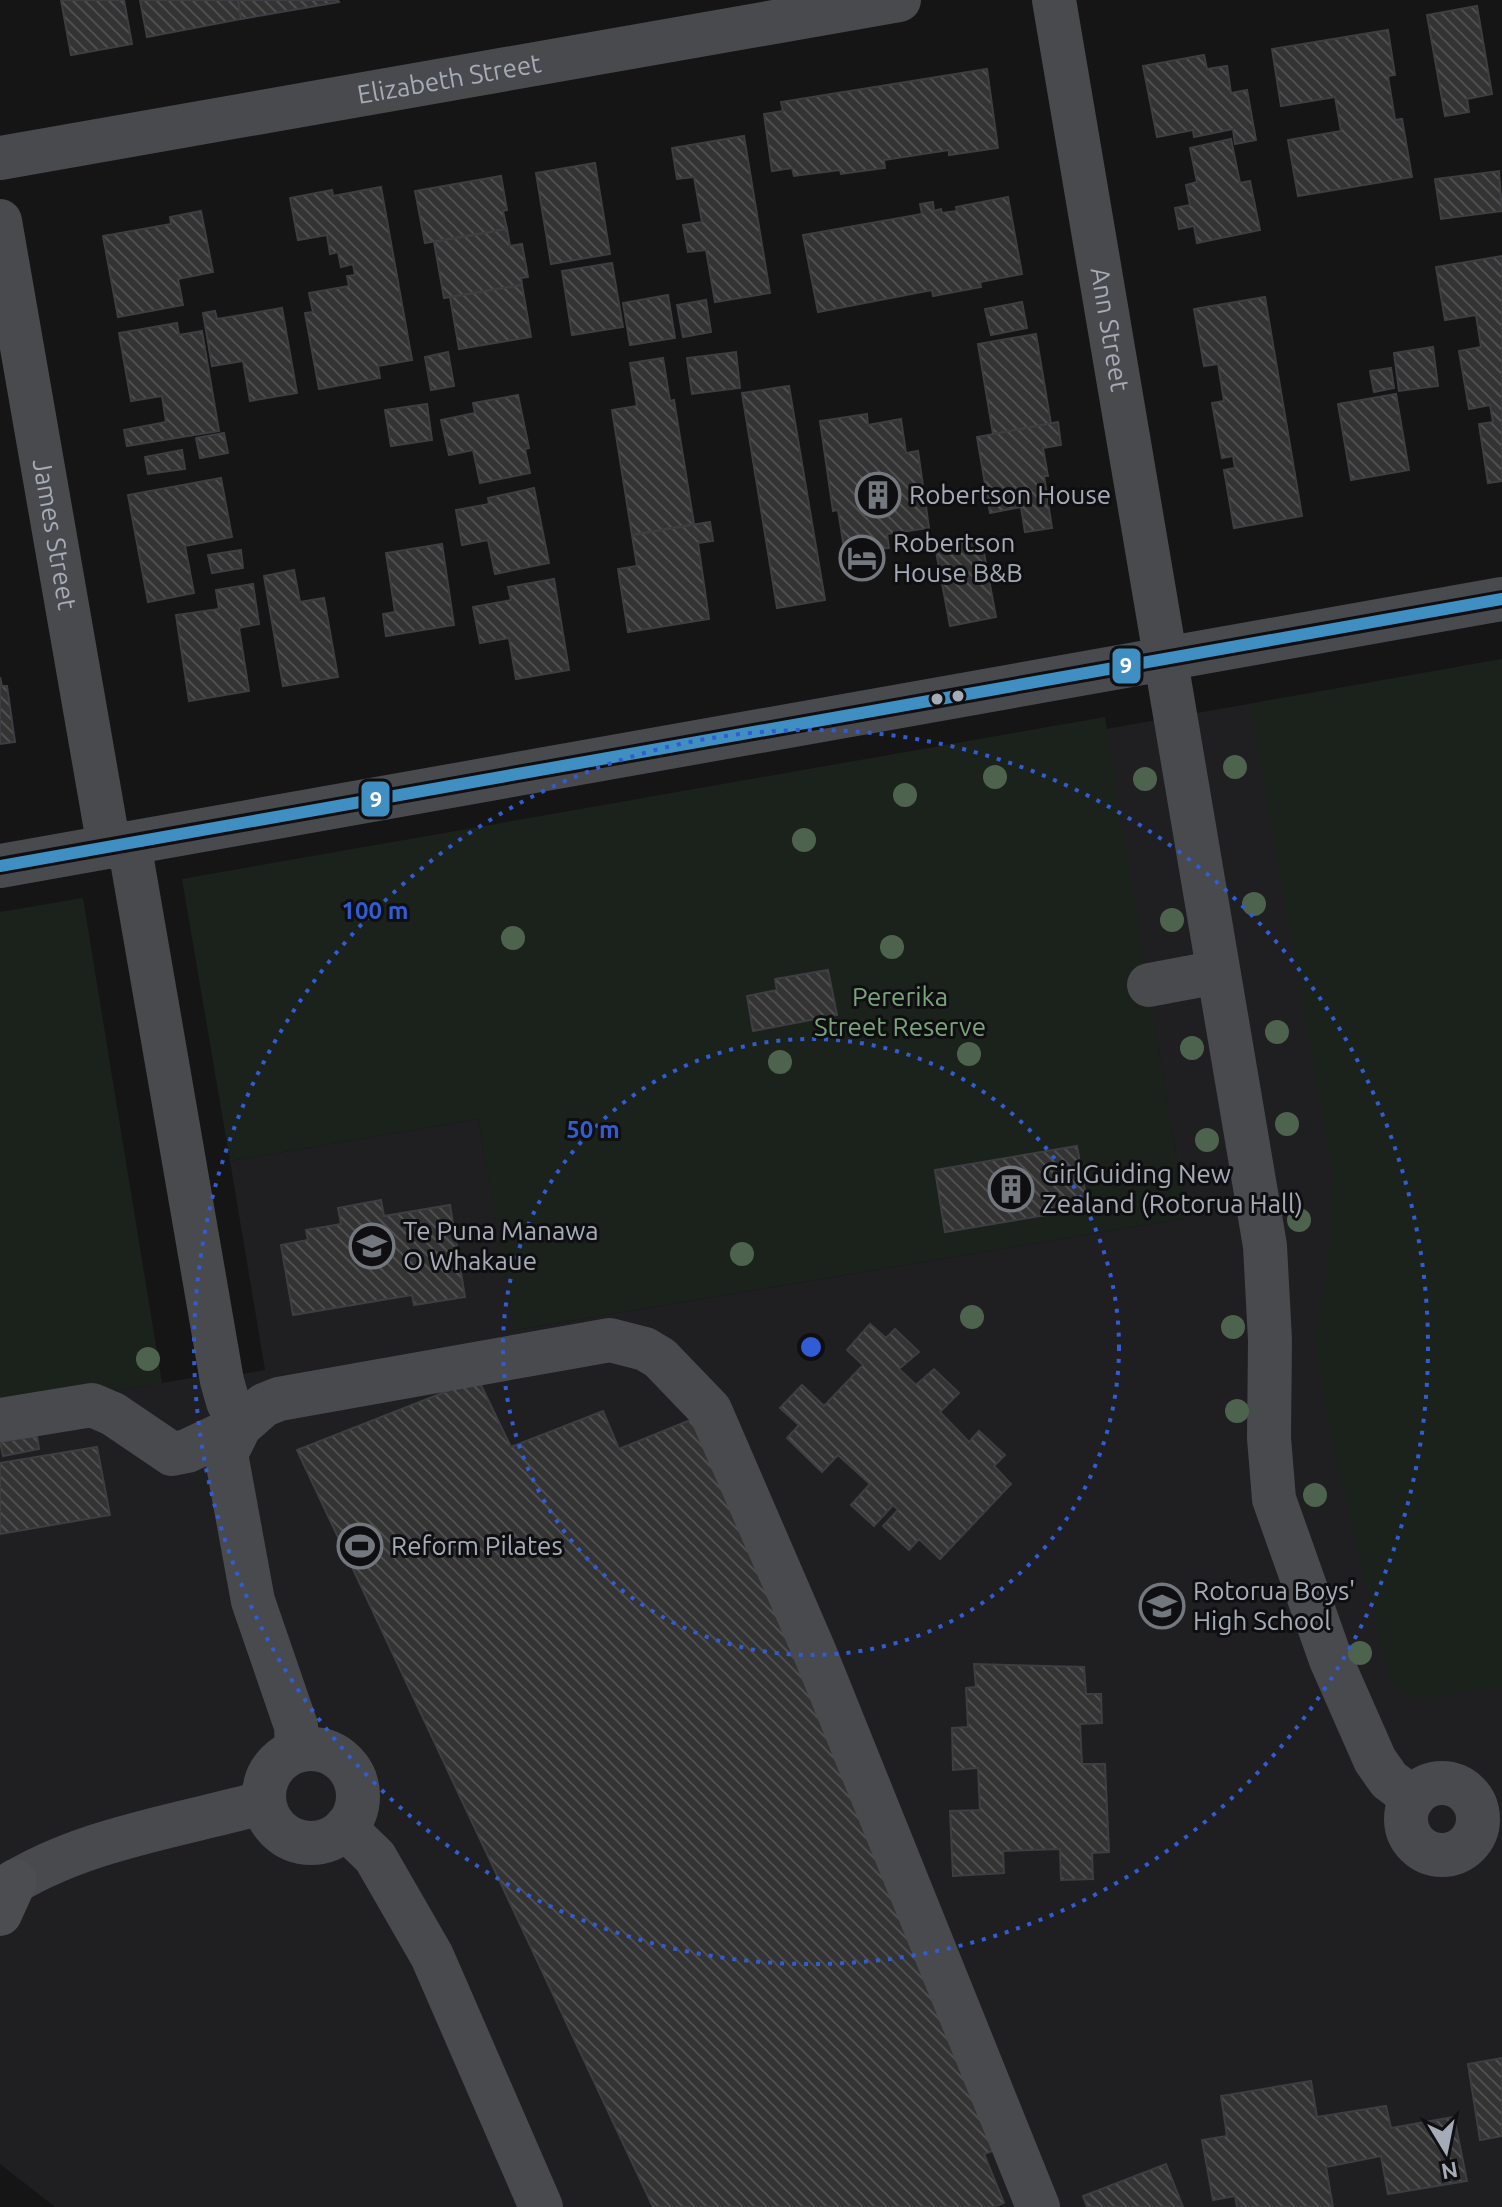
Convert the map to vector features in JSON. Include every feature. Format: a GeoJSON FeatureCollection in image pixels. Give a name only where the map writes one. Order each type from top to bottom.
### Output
{"type":"FeatureCollection","features":[{"type":"Feature","properties":{"kind":"street","name":"Elizabeth Street"},"geometry":{"type":"LineString","coordinates":[[0,158],[899,0]]}},
{"type":"Feature","properties":{"kind":"street","name":"Ann Street"},"geometry":{"type":"LineString","coordinates":[[1054,0],[1265,1246],[1270,1340],[1269,1438],[1274,1499],[1331,1660],[1375,1760],[1389,1780],[1413,1798]]}},
{"type":"Feature","properties":{"kind":"street","name":"James Street"},"geometry":{"type":"LineString","coordinates":[[0,221],[228,1402],[206,1448],[253,1601],[296,1726],[297,1751]]}},
{"type":"Feature","properties":{"kind":"street"},"geometry":{"type":"LineString","coordinates":[[0,866],[1502,599]]}},
{"type":"Feature","properties":{"kind":"street"},"geometry":{"type":"LineString","coordinates":[[1149,985],[1218,972]]}},
{"type":"Feature","properties":{"kind":"street"},"geometry":{"type":"LineString","coordinates":[[0,1420],[92,1405],[206,1448],[264,1405],[279,1399],[610,1340],[645,1349],[674,1369],[710,1410],[815,1653],[1038,2207]]}},
{"type":"Feature","properties":{"kind":"street"},"geometry":{"type":"LineString","coordinates":[[312,1749],[341,1760],[357,1786],[358,1801],[354,1816],[332,1838],[316,1843],[300,1842],[285,1835],[273,1824],[266,1810],[266,1781],[273,1768],[297,1751],[312,1749]]}},
{"type":"Feature","properties":{"kind":"street"},"geometry":{"type":"LineString","coordinates":[[1433,1784],[1488,1788],[1469,1843],[1449,1854],[1437,1854],[1415,1843],[1409,1832],[1408,1808],[1413,1798],[1433,1784]]}},
{"type":"Feature","properties":{"kind":"street"},"geometry":{"type":"LineString","coordinates":[[5,1895],[60,1860],[119,1839],[250,1806],[266,1810]]}},
{"type":"Feature","properties":{"kind":"street"},"geometry":{"type":"LineString","coordinates":[[345,1828],[375,1857],[432,1956],[541,2207]]}},
{"type":"Feature","properties":{"kind":"shaded area"},"geometry":{"type":"Polygon","coordinates":[[[1502,659],[1502,2207],[55,2207],[0,2164],[0,1410],[203,1376],[220,1378],[265,1370],[230,1161],[478,1119],[516,1330],[1186,1218],[1106,729],[1502,659]]]}},
{"type":"Feature","properties":{"kind":"green space"},"geometry":{"type":"Polygon","coordinates":[[[1502,659],[1502,1686],[1421,1699],[1398,1691],[1389,1675],[1331,1438],[1316,1331],[1331,1230],[1333,1175],[1250,704],[1502,659]]]}},
{"type":"Feature","properties":{"kind":"green space","name":"Pererika Street Reserve"},"geometry":{"type":"Polygon","coordinates":[[[1105,717],[1186,1218],[515,1330],[478,1119],[230,1161],[182,879],[1105,717]]]}},
{"type":"Feature","properties":{"kind":"green space"},"geometry":{"type":"Polygon","coordinates":[[[83,898],[162,1383],[0,1410],[0,912],[83,898]]]}},
{"type":"Feature","properties":{"kind":"building"},"geometry":{"type":"Polygon","coordinates":[[[61,0],[124,0],[132,44],[71,55],[61,0]]]}},
{"type":"Feature","properties":{"kind":"building"},"geometry":{"type":"Polygon","coordinates":[[[140,0],[238,0],[241,19],[147,37],[140,0]]]}},
{"type":"Feature","properties":{"kind":"building"},"geometry":{"type":"Polygon","coordinates":[[[238,0],[338,0],[339,2],[241,19],[238,0]]]}},
{"type":"Feature","properties":{"kind":"building"},"geometry":{"type":"Polygon","coordinates":[[[1477,6],[1492,94],[1467,99],[1469,112],[1445,116],[1427,15],[1477,6]]]}},
{"type":"Feature","properties":{"kind":"building"},"geometry":{"type":"Polygon","coordinates":[[[1388,30],[1395,75],[1388,76],[1395,120],[1402,119],[1412,177],[1298,196],[1288,140],[1341,131],[1335,97],[1281,106],[1272,49],[1388,30]]]}},
{"type":"Feature","properties":{"kind":"building"},"geometry":{"type":"Polygon","coordinates":[[[1204,55],[1207,69],[1227,66],[1231,93],[1247,90],[1256,140],[1235,144],[1233,129],[1194,137],[1193,130],[1157,137],[1143,66],[1204,55]]]}},
{"type":"Feature","properties":{"kind":"building"},"geometry":{"type":"Polygon","coordinates":[[[987,69],[998,148],[949,155],[949,150],[884,160],[885,168],[841,174],[840,170],[794,176],[792,168],[772,171],[764,114],[783,111],[781,102],[987,69]]]}},
{"type":"Feature","properties":{"kind":"building"},"geometry":{"type":"Polygon","coordinates":[[[744,136],[770,293],[715,302],[706,250],[688,252],[683,225],[702,222],[694,177],[677,179],[672,148],[744,136]]]}},
{"type":"Feature","properties":{"kind":"building"},"geometry":{"type":"Polygon","coordinates":[[[1231,139],[1240,183],[1250,181],[1260,230],[1197,243],[1194,226],[1179,229],[1175,208],[1190,205],[1186,185],[1197,182],[1190,148],[1231,139]]]}},
{"type":"Feature","properties":{"kind":"building"},"geometry":{"type":"Polygon","coordinates":[[[595,163],[610,254],[551,264],[536,173],[595,163]]]}},
{"type":"Feature","properties":{"kind":"building"},"geometry":{"type":"Polygon","coordinates":[[[1499,171],[1502,211],[1441,219],[1435,179],[1499,171]]]}},
{"type":"Feature","properties":{"kind":"building"},"geometry":{"type":"Polygon","coordinates":[[[501,176],[507,229],[425,243],[415,191],[501,176]]]}},
{"type":"Feature","properties":{"kind":"building"},"geometry":{"type":"Polygon","coordinates":[[[381,187],[412,360],[378,366],[380,378],[319,389],[305,313],[313,312],[309,293],[349,286],[347,276],[355,275],[353,264],[341,267],[338,252],[330,254],[327,235],[298,240],[290,198],[332,190],[333,196],[381,187]]]}},
{"type":"Feature","properties":{"kind":"building"},"geometry":{"type":"Polygon","coordinates":[[[1008,197],[1022,274],[980,282],[981,287],[933,296],[932,290],[818,312],[803,235],[922,214],[920,204],[933,202],[934,211],[941,209],[942,213],[957,211],[956,207],[1008,197]]]}},
{"type":"Feature","properties":{"kind":"building"},"geometry":{"type":"Polygon","coordinates":[[[201,211],[213,272],[178,279],[183,305],[118,317],[103,236],[171,224],[170,217],[201,211]]]}},
{"type":"Feature","properties":{"kind":"building"},"geometry":{"type":"Polygon","coordinates":[[[507,229],[510,246],[522,244],[528,277],[521,278],[522,285],[444,298],[434,242],[507,229]]]}},
{"type":"Feature","properties":{"kind":"building"},"geometry":{"type":"Polygon","coordinates":[[[1502,256],[1502,481],[1488,483],[1479,424],[1493,422],[1490,405],[1469,409],[1459,351],[1481,347],[1476,315],[1445,320],[1436,267],[1502,256]]]}},
{"type":"Feature","properties":{"kind":"building"},"geometry":{"type":"Polygon","coordinates":[[[612,263],[623,327],[572,335],[562,271],[612,263]]]}},
{"type":"Feature","properties":{"kind":"building"},"geometry":{"type":"Polygon","coordinates":[[[522,285],[531,337],[459,349],[450,297],[522,285]]]}},
{"type":"Feature","properties":{"kind":"building"},"geometry":{"type":"Polygon","coordinates":[[[668,295],[675,338],[630,345],[623,303],[668,295]]]}},
{"type":"Feature","properties":{"kind":"building"},"geometry":{"type":"Polygon","coordinates":[[[1265,297],[1302,516],[1234,528],[1224,470],[1235,468],[1233,456],[1222,458],[1212,403],[1224,401],[1218,364],[1204,366],[1194,309],[1265,297]]]}},
{"type":"Feature","properties":{"kind":"building"},"geometry":{"type":"Polygon","coordinates":[[[706,300],[711,332],[683,337],[677,305],[706,300]]]}},
{"type":"Feature","properties":{"kind":"building"},"geometry":{"type":"Polygon","coordinates":[[[1022,302],[1027,328],[991,335],[985,309],[1022,302]]]}},
{"type":"Feature","properties":{"kind":"building"},"geometry":{"type":"Polygon","coordinates":[[[282,308],[297,393],[250,401],[243,361],[212,366],[203,313],[215,311],[217,319],[282,308]]]}},
{"type":"Feature","properties":{"kind":"building"},"geometry":{"type":"Polygon","coordinates":[[[177,323],[179,335],[202,331],[219,431],[127,446],[124,430],[166,422],[162,396],[131,401],[119,333],[177,323]]]}},
{"type":"Feature","properties":{"kind":"building"},"geometry":{"type":"Polygon","coordinates":[[[1036,334],[1051,424],[993,434],[978,344],[1036,334]]]}},
{"type":"Feature","properties":{"kind":"building"},"geometry":{"type":"Polygon","coordinates":[[[1433,347],[1438,386],[1399,391],[1394,353],[1433,347]]]}},
{"type":"Feature","properties":{"kind":"building"},"geometry":{"type":"Polygon","coordinates":[[[448,352],[454,386],[431,390],[425,357],[448,352]]]}},
{"type":"Feature","properties":{"kind":"building"},"geometry":{"type":"Polygon","coordinates":[[[736,352],[740,388],[692,394],[687,358],[736,352]]]}},
{"type":"Feature","properties":{"kind":"building"},"geometry":{"type":"Polygon","coordinates":[[[663,358],[670,401],[674,400],[694,524],[632,535],[612,410],[637,406],[630,363],[663,358]]]}},
{"type":"Feature","properties":{"kind":"building"},"geometry":{"type":"Polygon","coordinates":[[[1391,368],[1394,388],[1374,392],[1370,371],[1391,368]]]}},
{"type":"Feature","properties":{"kind":"building"},"geometry":{"type":"Polygon","coordinates":[[[789,386],[825,600],[777,608],[742,393],[789,386]]]}},
{"type":"Feature","properties":{"kind":"building"},"geometry":{"type":"Polygon","coordinates":[[[1396,394],[1409,470],[1351,480],[1338,404],[1396,394]]]}},
{"type":"Feature","properties":{"kind":"building"},"geometry":{"type":"Polygon","coordinates":[[[518,395],[529,448],[525,449],[530,473],[480,483],[473,450],[449,455],[441,420],[475,413],[473,403],[518,395]]]}},
{"type":"Feature","properties":{"kind":"building"},"geometry":{"type":"Polygon","coordinates":[[[427,404],[432,440],[391,446],[385,410],[427,404]]]}},
{"type":"Feature","properties":{"kind":"building","name":"Robertson House"},"geometry":{"type":"Polygon","coordinates":[[[867,414],[868,425],[901,419],[906,453],[918,451],[929,528],[887,534],[889,548],[845,554],[838,510],[833,511],[820,421],[867,414]]]}},
{"type":"Feature","properties":{"kind":"building"},"geometry":{"type":"Polygon","coordinates":[[[1058,422],[1061,445],[1043,448],[1052,528],[1025,532],[1021,507],[990,513],[977,437],[1058,422]]]}},
{"type":"Feature","properties":{"kind":"building"},"geometry":{"type":"Polygon","coordinates":[[[224,433],[228,453],[200,458],[196,438],[224,433]]]}},
{"type":"Feature","properties":{"kind":"building"},"geometry":{"type":"Polygon","coordinates":[[[182,450],[185,469],[148,474],[145,457],[182,450]]]}},
{"type":"Feature","properties":{"kind":"building"},"geometry":{"type":"Polygon","coordinates":[[[221,478],[232,537],[185,546],[194,593],[148,602],[128,495],[221,478]]]}},
{"type":"Feature","properties":{"kind":"building"},"geometry":{"type":"Polygon","coordinates":[[[534,488],[549,563],[495,574],[488,540],[462,545],[456,510],[489,504],[488,498],[534,488]]]}},
{"type":"Feature","properties":{"kind":"building"},"geometry":{"type":"Polygon","coordinates":[[[710,522],[713,541],[698,543],[709,619],[628,632],[618,569],[637,566],[632,535],[710,522]]]}},
{"type":"Feature","properties":{"kind":"building"},"geometry":{"type":"Polygon","coordinates":[[[981,537],[996,617],[950,626],[935,546],[981,537]]]}},
{"type":"Feature","properties":{"kind":"building"},"geometry":{"type":"Polygon","coordinates":[[[442,544],[454,625],[386,636],[383,614],[395,612],[386,553],[442,544]]]}},
{"type":"Feature","properties":{"kind":"building"},"geometry":{"type":"Polygon","coordinates":[[[241,550],[243,568],[212,573],[208,555],[241,550]]]}},
{"type":"Feature","properties":{"kind":"building"},"geometry":{"type":"Polygon","coordinates":[[[294,570],[300,602],[324,598],[338,677],[283,686],[264,576],[294,570]]]}},
{"type":"Feature","properties":{"kind":"building"},"geometry":{"type":"Polygon","coordinates":[[[554,579],[569,670],[516,679],[509,638],[480,643],[473,607],[511,600],[508,587],[554,579]]]}},
{"type":"Feature","properties":{"kind":"building"},"geometry":{"type":"Polygon","coordinates":[[[253,584],[259,624],[239,628],[249,691],[189,701],[176,615],[219,609],[216,590],[253,584]]]}},
{"type":"Feature","properties":{"kind":"building"},"geometry":{"type":"Polygon","coordinates":[[[0,677],[2,686],[7,686],[15,742],[0,744],[0,677]]]}},
{"type":"Feature","properties":{"kind":"building"},"geometry":{"type":"Polygon","coordinates":[[[828,970],[837,1015],[753,1031],[747,996],[777,990],[775,979],[828,970]]]}},
{"type":"Feature","properties":{"kind":"building","name":"GirlGuiding New Zealand (Rotorua Hall)"},"geometry":{"type":"Polygon","coordinates":[[[1077,1146],[1088,1208],[945,1232],[935,1170],[1077,1146]]]}},
{"type":"Feature","properties":{"kind":"building"},"geometry":{"type":"Polygon","coordinates":[[[381,1200],[384,1216],[450,1205],[465,1297],[414,1305],[412,1295],[293,1315],[281,1245],[308,1240],[306,1230],[341,1224],[338,1208],[381,1200]]]}},
{"type":"Feature","properties":{"kind":"building"},"geometry":{"type":"Polygon","coordinates":[[[870,1324],[886,1338],[895,1329],[919,1352],[899,1369],[916,1385],[934,1369],[959,1393],[940,1412],[969,1442],[979,1431],[1005,1455],[994,1466],[1011,1484],[940,1559],[919,1539],[909,1550],[883,1526],[898,1510],[893,1505],[874,1526],[851,1505],[870,1484],[838,1455],[822,1472],[787,1438],[799,1425],[780,1408],[802,1385],[824,1406],[863,1365],[847,1350],[870,1324]]]}},
{"type":"Feature","properties":{"kind":"building"},"geometry":{"type":"Polygon","coordinates":[[[478,1379],[511,1447],[603,1411],[619,1449],[705,1414],[1001,2148],[984,2154],[1004,2203],[993,2207],[653,2207],[297,1450],[478,1379]]]}},
{"type":"Feature","properties":{"kind":"building"},"geometry":{"type":"Polygon","coordinates":[[[37,1436],[39,1449],[3,1456],[0,1442],[37,1436]]]}},
{"type":"Feature","properties":{"kind":"building"},"geometry":{"type":"Polygon","coordinates":[[[97,1447],[110,1515],[0,1534],[0,1463],[97,1447]]]}},
{"type":"Feature","properties":{"kind":"building"},"geometry":{"type":"Polygon","coordinates":[[[974,1664],[1084,1667],[1086,1694],[1101,1694],[1102,1723],[1080,1724],[1082,1764],[1105,1764],[1109,1852],[1092,1853],[1093,1879],[1061,1880],[1060,1849],[1003,1851],[1004,1873],[953,1876],[950,1811],[980,1810],[978,1768],[953,1770],[952,1728],[968,1727],[966,1688],[976,1687],[974,1664]]]}},
{"type":"Feature","properties":{"kind":"building"},"geometry":{"type":"Polygon","coordinates":[[[1502,2058],[1502,2136],[1480,2140],[1468,2064],[1502,2058]]]}},
{"type":"Feature","properties":{"kind":"building"},"geometry":{"type":"Polygon","coordinates":[[[1311,2081],[1317,2117],[1386,2106],[1391,2128],[1454,2117],[1467,2181],[1388,2194],[1381,2156],[1326,2167],[1333,2207],[1237,2207],[1235,2196],[1213,2200],[1202,2140],[1227,2136],[1221,2096],[1311,2081]]]}},
{"type":"Feature","properties":{"kind":"building"},"geometry":{"type":"Polygon","coordinates":[[[1166,2164],[1183,2207],[1087,2207],[1083,2196],[1166,2164]]]}},
{"type":"Feature","properties":{"kind":"transit line","name":"9"},"geometry":{"type":"LineString","coordinates":[[0,866],[1502,599]]}},
{"type":"Feature","properties":{"kind":"place","name":"Robertson House"},"geometry":{"type":"Point","coordinates":[878,495]}},
{"type":"Feature","properties":{"kind":"place","name":"Robertson House B&B"},"geometry":{"type":"Point","coordinates":[862,558]}},
{"type":"Feature","properties":{"kind":"place","name":"GirlGuiding New Zealand (Rotorua Hall)"},"geometry":{"type":"Point","coordinates":[1011,1189]}},
{"type":"Feature","properties":{"kind":"place","name":"Te Puna Manawa O Whakaue"},"geometry":{"type":"Point","coordinates":[372,1246]}},
{"type":"Feature","properties":{"kind":"place","name":"Reform Pilates"},"geometry":{"type":"Point","coordinates":[360,1546]}},
{"type":"Feature","properties":{"kind":"place","name":"Rotorua Boys' High School"},"geometry":{"type":"Point","coordinates":[1162,1606]}}]}
